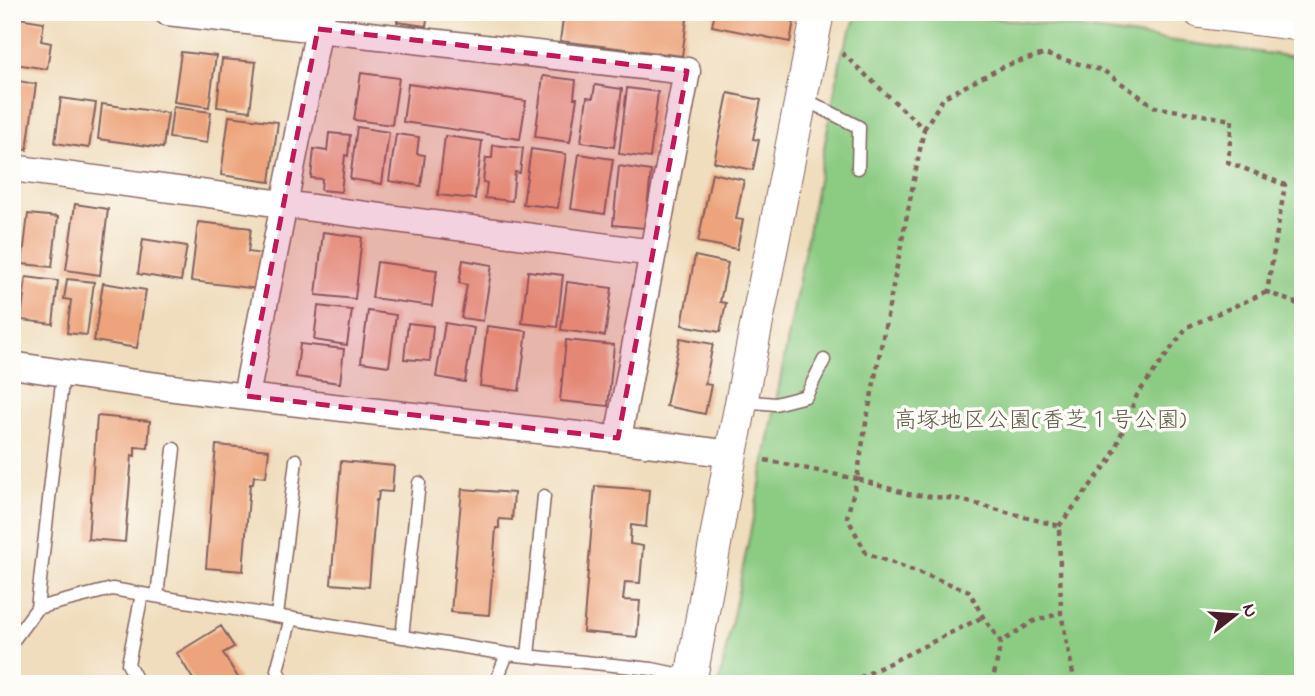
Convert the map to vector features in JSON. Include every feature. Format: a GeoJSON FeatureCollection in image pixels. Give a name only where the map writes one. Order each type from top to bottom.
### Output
{"type":"FeatureCollection","features":[{"type":"Feature","properties":{"kind":"street"},"geometry":{"type":"LineString","coordinates":[[167,12],[320,21],[687,71],[618,438]]}},
{"type":"Feature","properties":{"kind":"street"},"geometry":{"type":"LineString","coordinates":[[690,681],[818,12]]}},
{"type":"Feature","properties":{"kind":"street"},"geometry":{"type":"LineString","coordinates":[[1200,12],[1303,25]]}},
{"type":"Feature","properties":{"kind":"street"},"geometry":{"type":"LineString","coordinates":[[246,396],[320,21]]}},
{"type":"Feature","properties":{"kind":"street"},"geometry":{"type":"LineString","coordinates":[[12,168],[653,253]]}},
{"type":"Feature","properties":{"kind":"street"},"geometry":{"type":"LineString","coordinates":[[12,365],[732,454]]}},
{"type":"Feature","properties":{"kind":"lane"},"geometry":{"type":"LineString","coordinates":[[802,98],[859,127],[858,168]]}},
{"type":"Feature","properties":{"kind":"lane"},"geometry":{"type":"LineString","coordinates":[[742,401],[775,404],[806,396],[824,360]]}},
{"type":"Feature","properties":{"kind":"lane"},"geometry":{"type":"LineString","coordinates":[[12,642],[37,608],[63,373]]}},
{"type":"Feature","properties":{"kind":"lane"},"geometry":{"type":"LineString","coordinates":[[158,596],[174,449]]}},
{"type":"Feature","properties":{"kind":"lane"},"geometry":{"type":"LineString","coordinates":[[277,616],[296,460]]}},
{"type":"Feature","properties":{"kind":"lane"},"geometry":{"type":"LineString","coordinates":[[402,636],[419,483]]}},
{"type":"Feature","properties":{"kind":"lane"},"geometry":{"type":"LineString","coordinates":[[528,656],[544,496]]}},
{"type":"Feature","properties":{"kind":"lane"},"geometry":{"type":"LineString","coordinates":[[37,608],[112,589],[507,654],[652,669],[690,681]]}},
{"type":"Feature","properties":{"kind":"lane"},"geometry":{"type":"LineString","coordinates":[[139,684],[128,664],[142,594]]}},
{"type":"Feature","properties":{"kind":"lane"},"geometry":{"type":"LineString","coordinates":[[284,684],[277,670],[292,618]]}},
{"type":"Feature","properties":{"kind":"lane"},"geometry":{"type":"LineString","coordinates":[[495,684],[507,654]]}},
{"type":"Feature","properties":{"kind":"path"},"geometry":{"type":"LineString","coordinates":[[842,53],[924,129]]}},
{"type":"Feature","properties":{"kind":"path"},"geometry":{"type":"LineString","coordinates":[[1001,642],[969,591],[866,553],[847,517],[857,479],[924,129],[944,97],[1007,65],[1044,54],[1104,71],[1154,107],[1232,120],[1228,162],[1285,185],[1267,292]]}},
{"type":"Feature","properties":{"kind":"path"},"geometry":{"type":"LineString","coordinates":[[1075,684],[1062,613],[1059,526],[1111,459],[1137,395],[1187,327],[1267,292],[1303,306]]}},
{"type":"Feature","properties":{"kind":"path"},"geometry":{"type":"LineString","coordinates":[[765,460],[857,479],[908,494],[957,499],[1059,526]]}},
{"type":"Feature","properties":{"kind":"path"},"geometry":{"type":"LineString","coordinates":[[992,684],[1001,642],[1034,621],[1062,613]]}},
{"type":"Feature","properties":{"kind":"path"},"geometry":{"type":"LineString","coordinates":[[852,684],[857,679],[983,617]]}},
{"type":"Feature","properties":{"kind":"highlighted area"},"geometry":{"type":"Polygon","coordinates":[[[318,29],[687,71],[618,438],[246,396],[318,29]]]}},
{"type":"Feature","properties":{"kind":"green space","name":"高塚地区公園(香芝１号公園)"},"geometry":{"type":"Polygon","coordinates":[[[858,12],[932,12],[1039,23],[1303,58],[1303,684],[719,684],[765,460],[842,53],[858,12]]]}},
{"type":"Feature","properties":{"kind":"building"},"geometry":{"type":"Polygon","coordinates":[[[399,12],[428,12],[426,26],[397,22],[399,12]]]}},
{"type":"Feature","properties":{"kind":"building"},"geometry":{"type":"Polygon","coordinates":[[[564,12],[688,12],[682,56],[560,41],[564,12]]]}},
{"type":"Feature","properties":{"kind":"building"},"geometry":{"type":"Polygon","coordinates":[[[715,12],[792,12],[795,15],[790,42],[712,26],[715,12]]]}},
{"type":"Feature","properties":{"kind":"building"},"geometry":{"type":"Polygon","coordinates":[[[12,17],[44,22],[41,41],[51,43],[47,69],[15,64],[20,35],[12,34],[12,17]]]}},
{"type":"Feature","properties":{"kind":"building"},"geometry":{"type":"Polygon","coordinates":[[[181,52],[216,56],[209,107],[174,102],[181,52]]]}},
{"type":"Feature","properties":{"kind":"building"},"geometry":{"type":"Polygon","coordinates":[[[222,59],[256,62],[250,111],[217,107],[222,59]]]}},
{"type":"Feature","properties":{"kind":"building"},"geometry":{"type":"Polygon","coordinates":[[[361,73],[399,78],[392,125],[354,120],[361,73]]]}},
{"type":"Feature","properties":{"kind":"building"},"geometry":{"type":"Polygon","coordinates":[[[543,76],[576,80],[574,98],[577,98],[570,142],[535,137],[543,76]]]}},
{"type":"Feature","properties":{"kind":"building"},"geometry":{"type":"Polygon","coordinates":[[[12,80],[36,84],[27,150],[12,147],[12,80]]]}},
{"type":"Feature","properties":{"kind":"building"},"geometry":{"type":"Polygon","coordinates":[[[408,84],[526,101],[520,139],[403,122],[408,84]]]}},
{"type":"Feature","properties":{"kind":"building"},"geometry":{"type":"Polygon","coordinates":[[[595,85],[622,89],[614,147],[581,142],[587,97],[593,98],[595,85]]]}},
{"type":"Feature","properties":{"kind":"building"},"geometry":{"type":"Polygon","coordinates":[[[627,88],[658,92],[650,158],[619,154],[627,88]]]}},
{"type":"Feature","properties":{"kind":"building"},"geometry":{"type":"Polygon","coordinates":[[[728,93],[761,100],[753,139],[759,140],[753,170],[714,162],[728,93]]]}},
{"type":"Feature","properties":{"kind":"building"},"geometry":{"type":"Polygon","coordinates":[[[61,98],[96,103],[89,148],[55,143],[61,98]]]}},
{"type":"Feature","properties":{"kind":"building"},"geometry":{"type":"Polygon","coordinates":[[[102,104],[168,113],[163,148],[98,139],[102,104]]]}},
{"type":"Feature","properties":{"kind":"building"},"geometry":{"type":"Polygon","coordinates":[[[173,107],[211,112],[207,143],[169,138],[173,107]]]}},
{"type":"Feature","properties":{"kind":"building"},"geometry":{"type":"Polygon","coordinates":[[[229,116],[278,122],[270,182],[221,175],[229,116]]]}},
{"type":"Feature","properties":{"kind":"building"},"geometry":{"type":"Polygon","coordinates":[[[357,127],[389,132],[382,184],[350,179],[357,127]]]}},
{"type":"Feature","properties":{"kind":"building"},"geometry":{"type":"Polygon","coordinates":[[[329,133],[350,135],[341,192],[321,190],[322,179],[311,178],[314,149],[327,151],[329,133]]]}},
{"type":"Feature","properties":{"kind":"building"},"geometry":{"type":"Polygon","coordinates":[[[396,134],[419,137],[417,154],[425,155],[421,186],[389,181],[396,134]]]}},
{"type":"Feature","properties":{"kind":"building"},"geometry":{"type":"Polygon","coordinates":[[[445,136],[482,141],[475,199],[438,195],[445,136]]]}},
{"type":"Feature","properties":{"kind":"building"},"geometry":{"type":"Polygon","coordinates":[[[493,145],[523,148],[520,173],[515,172],[512,201],[485,198],[487,183],[483,182],[486,158],[492,158],[493,145]]]}},
{"type":"Feature","properties":{"kind":"building"},"geometry":{"type":"Polygon","coordinates":[[[531,149],[566,154],[558,208],[523,204],[531,149]]]}},
{"type":"Feature","properties":{"kind":"building"},"geometry":{"type":"Polygon","coordinates":[[[579,154],[613,159],[605,214],[571,209],[579,154]]]}},
{"type":"Feature","properties":{"kind":"building"},"geometry":{"type":"Polygon","coordinates":[[[619,166],[651,171],[645,228],[613,225],[619,166]]]}},
{"type":"Feature","properties":{"kind":"building"},"geometry":{"type":"Polygon","coordinates":[[[712,173],[744,180],[736,219],[743,220],[737,249],[698,242],[712,173]]]}},
{"type":"Feature","properties":{"kind":"building"},"geometry":{"type":"Polygon","coordinates":[[[75,204],[108,209],[100,275],[66,270],[75,204]]]}},
{"type":"Feature","properties":{"kind":"building"},"geometry":{"type":"Polygon","coordinates":[[[12,209],[19,209],[14,257],[12,257],[12,209]]]}},
{"type":"Feature","properties":{"kind":"building"},"geometry":{"type":"Polygon","coordinates":[[[28,214],[58,217],[52,267],[22,264],[28,214]]]}},
{"type":"Feature","properties":{"kind":"building"},"geometry":{"type":"Polygon","coordinates":[[[198,222],[251,228],[248,252],[262,254],[258,289],[191,281],[198,222]]]}},
{"type":"Feature","properties":{"kind":"building"},"geometry":{"type":"Polygon","coordinates":[[[323,232],[362,237],[355,299],[316,295],[323,232]]]}},
{"type":"Feature","properties":{"kind":"building"},"geometry":{"type":"Polygon","coordinates":[[[143,239],[187,246],[181,281],[138,274],[143,239]]]}},
{"type":"Feature","properties":{"kind":"building"},"geometry":{"type":"Polygon","coordinates":[[[695,256],[728,263],[720,302],[726,303],[720,332],[682,325],[695,256]]]}},
{"type":"Feature","properties":{"kind":"building"},"geometry":{"type":"Polygon","coordinates":[[[463,260],[492,265],[483,321],[461,318],[467,285],[459,283],[463,260]]]}},
{"type":"Feature","properties":{"kind":"building"},"geometry":{"type":"Polygon","coordinates":[[[377,262],[437,270],[432,306],[372,298],[377,262]]]}},
{"type":"Feature","properties":{"kind":"building"},"geometry":{"type":"Polygon","coordinates":[[[528,271],[563,275],[557,327],[522,323],[528,271]]]}},
{"type":"Feature","properties":{"kind":"building"},"geometry":{"type":"Polygon","coordinates":[[[26,277],[58,281],[53,324],[21,320],[26,277]]]}},
{"type":"Feature","properties":{"kind":"building"},"geometry":{"type":"Polygon","coordinates":[[[67,279],[94,282],[87,335],[67,333],[71,300],[64,299],[67,279]]]}},
{"type":"Feature","properties":{"kind":"building"},"geometry":{"type":"Polygon","coordinates":[[[567,282],[612,288],[605,336],[561,330],[567,282]]]}},
{"type":"Feature","properties":{"kind":"building"},"geometry":{"type":"Polygon","coordinates":[[[103,283],[146,290],[137,348],[94,341],[103,283]]]}},
{"type":"Feature","properties":{"kind":"building"},"geometry":{"type":"Polygon","coordinates":[[[318,306],[352,310],[347,345],[314,340],[318,306]]]}},
{"type":"Feature","properties":{"kind":"building"},"geometry":{"type":"Polygon","coordinates":[[[368,311],[396,315],[389,366],[361,362],[368,311]]]}},
{"type":"Feature","properties":{"kind":"building"},"geometry":{"type":"Polygon","coordinates":[[[408,323],[433,326],[430,361],[404,359],[408,323]]]}},
{"type":"Feature","properties":{"kind":"building"},"geometry":{"type":"Polygon","coordinates":[[[445,323],[474,328],[465,382],[436,377],[445,323]]]}},
{"type":"Feature","properties":{"kind":"building"},"geometry":{"type":"Polygon","coordinates":[[[487,326],[527,331],[519,391],[480,386],[487,326]]]}},
{"type":"Feature","properties":{"kind":"building"},"geometry":{"type":"Polygon","coordinates":[[[680,338],[713,344],[705,384],[711,385],[705,414],[666,406],[680,338]]]}},
{"type":"Feature","properties":{"kind":"building"},"geometry":{"type":"Polygon","coordinates":[[[566,340],[614,345],[608,406],[560,401],[566,340]]]}},
{"type":"Feature","properties":{"kind":"building"},"geometry":{"type":"Polygon","coordinates":[[[300,344],[344,349],[340,383],[296,377],[300,344]]]}},
{"type":"Feature","properties":{"kind":"building"},"geometry":{"type":"Polygon","coordinates":[[[12,406],[20,407],[18,434],[12,434],[12,406]]]}},
{"type":"Feature","properties":{"kind":"building"},"geometry":{"type":"Polygon","coordinates":[[[97,416],[150,421],[148,448],[135,447],[135,456],[132,455],[125,542],[88,539],[97,416]]]}},
{"type":"Feature","properties":{"kind":"building"},"geometry":{"type":"Polygon","coordinates":[[[216,445],[269,450],[266,477],[254,476],[253,484],[250,484],[243,571],[206,568],[216,445]]]}},
{"type":"Feature","properties":{"kind":"building"},"geometry":{"type":"Polygon","coordinates":[[[341,461],[394,466],[392,492],[379,491],[376,500],[369,587],[331,584],[341,461]]]}},
{"type":"Feature","properties":{"kind":"building"},"geometry":{"type":"Polygon","coordinates":[[[595,486],[649,490],[646,527],[631,525],[630,544],[643,546],[640,583],[625,582],[623,600],[640,601],[637,637],[583,632],[595,486]]]}},
{"type":"Feature","properties":{"kind":"building"},"geometry":{"type":"Polygon","coordinates":[[[462,489],[514,493],[512,520],[499,519],[499,528],[496,528],[489,615],[451,612],[462,489]]]}},
{"type":"Feature","properties":{"kind":"building"},"geometry":{"type":"Polygon","coordinates":[[[221,626],[234,647],[223,653],[242,684],[196,684],[177,653],[221,626]]]}},
{"type":"Feature","properties":{"kind":"building"},"geometry":{"type":"Polygon","coordinates":[[[89,676],[94,684],[77,684],[89,676]]]}}]}
